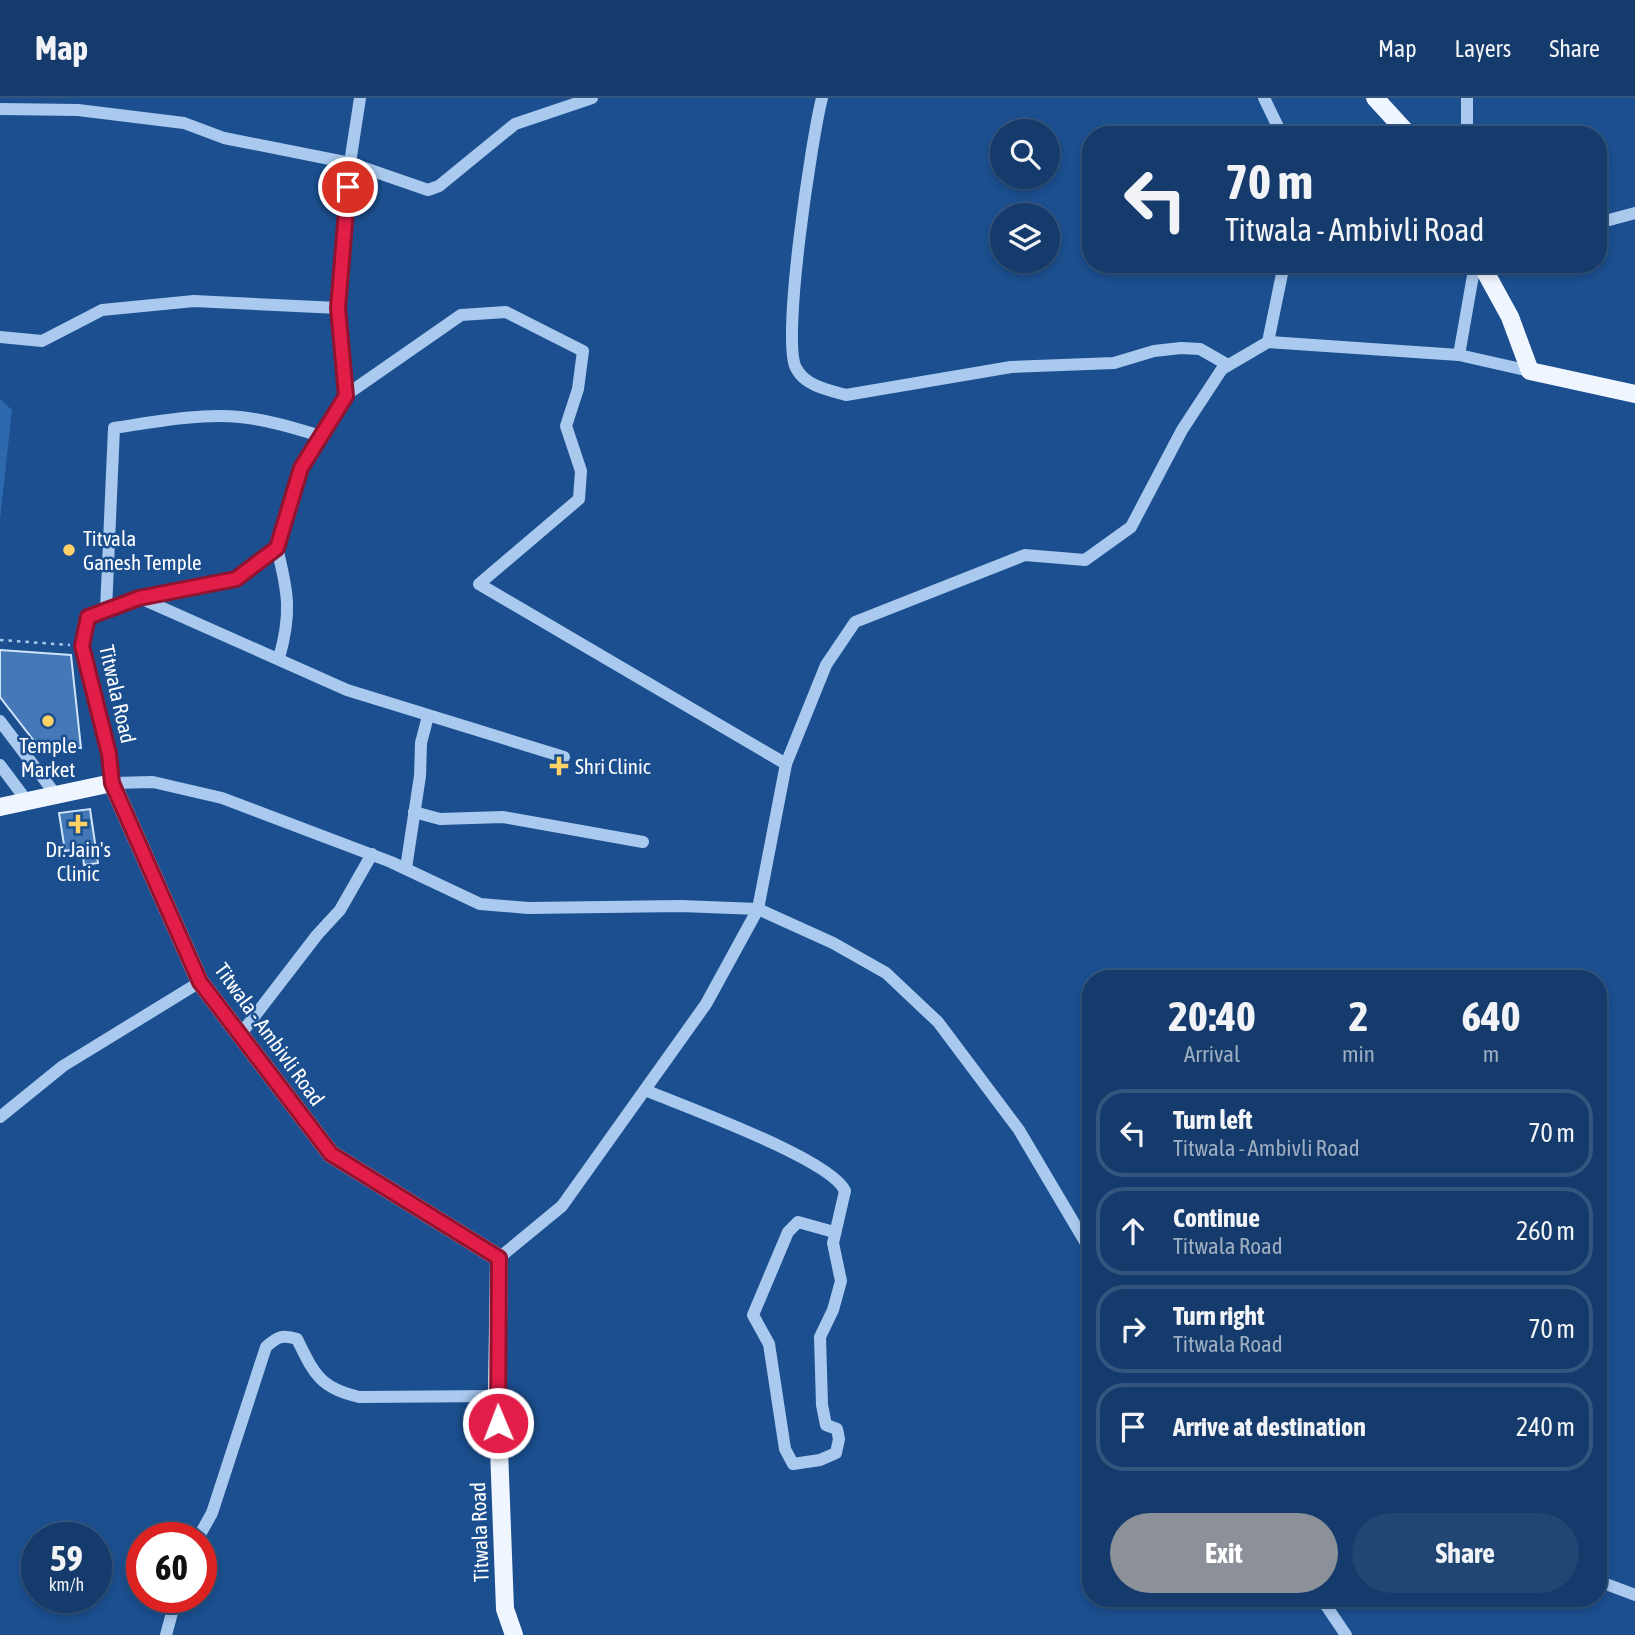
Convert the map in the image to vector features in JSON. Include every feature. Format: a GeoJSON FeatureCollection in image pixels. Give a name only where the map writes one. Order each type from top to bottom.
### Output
{"type":"FeatureCollection","features":[{"type":"Feature","properties":{"kind":"main road"},"geometry":{"type":"LineString","coordinates":[[1375,98],[1401,126]]}},
{"type":"Feature","properties":{"kind":"main road"},"geometry":{"type":"LineString","coordinates":[[1486,273],[1510,317],[1530,371],[1635,394]]}},
{"type":"Feature","properties":{"kind":"main road"},"geometry":{"type":"LineString","coordinates":[[0,807],[112,783]]}},
{"type":"Feature","properties":{"kind":"main road","name":"Titwala - Ambivli Road"},"geometry":{"type":"LineString","coordinates":[[112,783],[200,982],[331,1154],[499,1258]]}},
{"type":"Feature","properties":{"kind":"main road","name":"Titwala Road"},"geometry":{"type":"LineString","coordinates":[[499,1258],[498,1396],[505,1609],[514,1635]]}},
{"type":"Feature","properties":{"kind":"street"},"geometry":{"type":"LineString","coordinates":[[346,396],[338,308],[350,163],[360,98]]}},
{"type":"Feature","properties":{"kind":"street"},"geometry":{"type":"LineString","coordinates":[[0,109],[78,110],[184,123],[225,138],[350,163],[403,183],[432,190],[515,124],[592,98]]}},
{"type":"Feature","properties":{"kind":"street"},"geometry":{"type":"LineString","coordinates":[[822,98],[800,232],[790,346],[796,368],[807,380],[821,388],[846,395],[1011,367],[1114,363],[1154,351],[1181,348],[1200,349],[1228,365]]}},
{"type":"Feature","properties":{"kind":"street"},"geometry":{"type":"LineString","coordinates":[[1264,98],[1278,126]]}},
{"type":"Feature","properties":{"kind":"street"},"geometry":{"type":"LineString","coordinates":[[1467,98],[1467,126]]}},
{"type":"Feature","properties":{"kind":"street"},"geometry":{"type":"LineString","coordinates":[[1607,221],[1635,213]]}},
{"type":"Feature","properties":{"kind":"street"},"geometry":{"type":"LineString","coordinates":[[1268,342],[1282,273]]}},
{"type":"Feature","properties":{"kind":"street"},"geometry":{"type":"LineString","coordinates":[[1459,355],[1473,273]]}},
{"type":"Feature","properties":{"kind":"street"},"geometry":{"type":"LineString","coordinates":[[0,337],[41,341],[103,310],[194,301],[338,308]]}},
{"type":"Feature","properties":{"kind":"street"},"geometry":{"type":"LineString","coordinates":[[279,658],[285,638],[289,597],[277,548],[301,468],[346,396],[461,315],[506,312],[583,351],[578,388],[566,426],[581,471],[579,499],[479,584],[786,764]]}},
{"type":"Feature","properties":{"kind":"street"},"geometry":{"type":"LineString","coordinates":[[499,1258],[562,1206],[706,1004],[758,909],[786,764],[826,665],[855,622],[1025,555],[1085,559],[1131,527],[1182,430],[1222,369],[1268,342],[1459,355],[1530,371]]}},
{"type":"Feature","properties":{"kind":"street"},"geometry":{"type":"LineString","coordinates":[[106,610],[114,428],[170,420],[238,417],[276,423],[321,436]]}},
{"type":"Feature","properties":{"kind":"street","name":"Titwala Road"},"geometry":{"type":"LineString","coordinates":[[112,783],[109,754],[82,646],[88,617],[139,598],[236,579],[277,548]]}},
{"type":"Feature","properties":{"kind":"street"},"geometry":{"type":"LineString","coordinates":[[139,598],[279,658],[347,691],[564,757]]}},
{"type":"Feature","properties":{"kind":"street"},"geometry":{"type":"LineString","coordinates":[[406,868],[420,776],[421,743],[428,716]]}},
{"type":"Feature","properties":{"kind":"street"},"geometry":{"type":"LineString","coordinates":[[0,720],[56,795]]}},
{"type":"Feature","properties":{"kind":"street"},"geometry":{"type":"LineString","coordinates":[[0,765],[27,801]]}},
{"type":"Feature","properties":{"kind":"street"},"geometry":{"type":"LineString","coordinates":[[112,783],[153,782],[222,798],[372,854],[480,904],[528,908],[681,906],[758,909],[833,943],[886,973],[938,1022],[1019,1130],[1082,1236]]}},
{"type":"Feature","properties":{"kind":"street"},"geometry":{"type":"LineString","coordinates":[[414,812],[440,819],[503,817],[643,842]]}},
{"type":"Feature","properties":{"kind":"street"},"geometry":{"type":"LineString","coordinates":[[240,1035],[317,935],[340,910],[372,854]]}},
{"type":"Feature","properties":{"kind":"street"},"geometry":{"type":"LineString","coordinates":[[0,1117],[63,1066],[200,982]]}},
{"type":"Feature","properties":{"kind":"street"},"geometry":{"type":"LineString","coordinates":[[645,1090],[794,1153],[835,1178],[845,1191],[832,1243],[841,1281],[833,1310],[820,1337],[822,1405],[826,1425],[837,1429],[839,1439],[836,1453],[820,1460],[793,1464],[785,1449],[769,1344],[753,1315],[788,1232],[798,1222],[834,1232]]}},
{"type":"Feature","properties":{"kind":"street"},"geometry":{"type":"LineString","coordinates":[[207,1522],[266,1347],[276,1337],[286,1335],[296,1339],[314,1373],[329,1388],[359,1397],[498,1396]]}},
{"type":"Feature","properties":{"kind":"street"},"geometry":{"type":"LineString","coordinates":[[1607,1584],[1635,1595]]}},
{"type":"Feature","properties":{"kind":"street"},"geometry":{"type":"LineString","coordinates":[[1327,1607],[1346,1635]]}},
{"type":"Feature","properties":{"kind":"street"},"geometry":{"type":"LineString","coordinates":[[166,1635],[172,1613]]}},
{"type":"Feature","properties":{"kind":"path"},"geometry":{"type":"LineString","coordinates":[[0,640],[82,646]]}},
{"type":"Feature","properties":{"kind":"shaded area"},"geometry":{"type":"Polygon","coordinates":[[[0,399],[12,410],[0,520],[0,399]]]}},
{"type":"Feature","properties":{"kind":"building","name":"Temple Market"},"geometry":{"type":"Polygon","coordinates":[[[0,650],[71,655],[81,748],[38,746],[0,697],[0,650]]]}},
{"type":"Feature","properties":{"kind":"building"},"geometry":{"type":"Polygon","coordinates":[[[90,809],[98,863],[84,865],[82,848],[65,851],[59,813],[90,809]]]}},
{"type":"Feature","properties":{"kind":"place","name":"Titvala Ganesh Temple"},"geometry":{"type":"Point","coordinates":[69,550]}},
{"type":"Feature","properties":{"kind":"place","name":"Temple Market"},"geometry":{"type":"Point","coordinates":[48,721]}},
{"type":"Feature","properties":{"kind":"place","name":"Shri Clinic"},"geometry":{"type":"Point","coordinates":[559,766]}},
{"type":"Feature","properties":{"kind":"place","name":"Dr. Jain's Clinic"},"geometry":{"type":"Point","coordinates":[78,824]}},
{"type":"Feature","properties":{"kind":"route"},"geometry":{"type":"LineString","coordinates":[[348,187],[338,308],[346,396],[301,468],[277,548],[236,579],[139,598],[88,617],[82,646],[109,754],[112,783],[200,982],[331,1154],[499,1258],[498,1423]]}}]}
